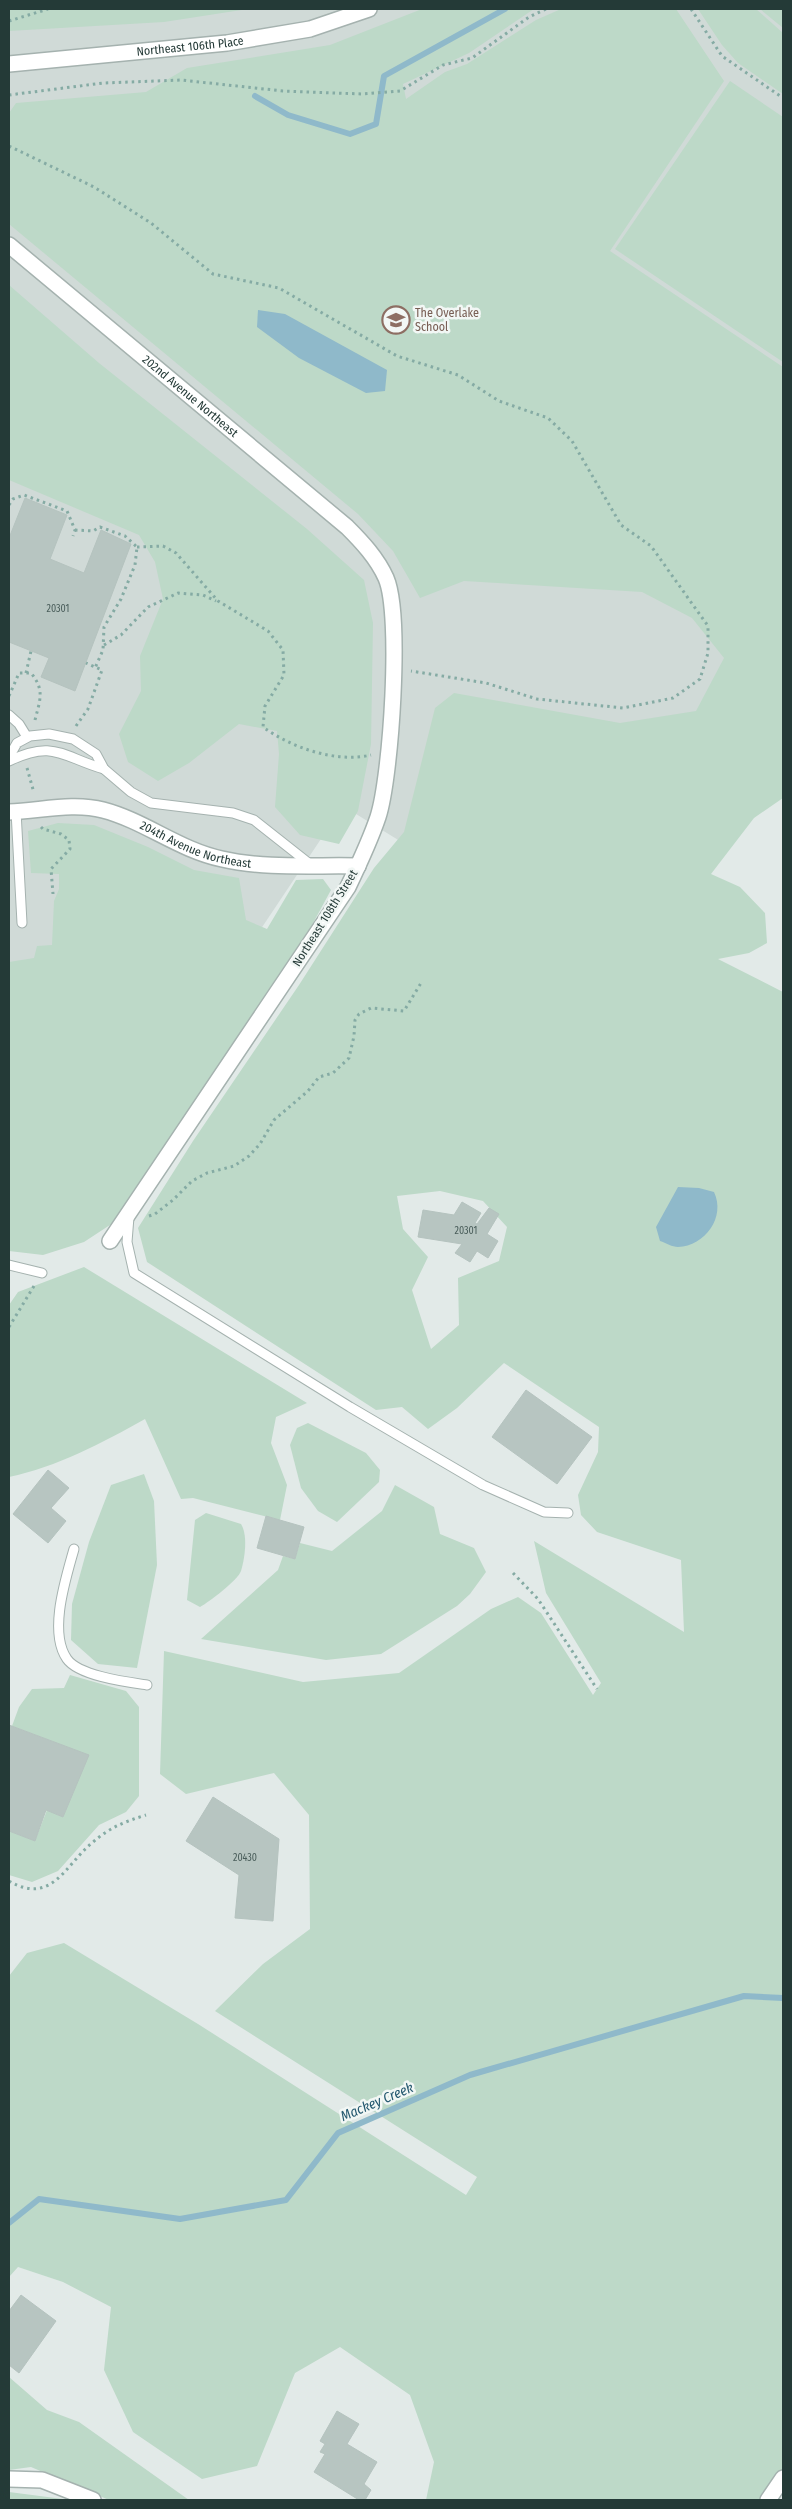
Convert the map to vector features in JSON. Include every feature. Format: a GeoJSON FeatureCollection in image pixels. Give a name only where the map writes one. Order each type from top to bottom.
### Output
{"type":"FeatureCollection","features":[{"type":"Feature","properties":{"kind":"street","name":"Northeast 106th Place"},"geometry":{"type":"LineString","coordinates":[[9,64],[227,43],[310,29],[360,11]]}},
{"type":"Feature","properties":{"kind":"street","name":"202nd Avenue Northeast"},"geometry":{"type":"LineString","coordinates":[[9,245],[346,527],[369,549]]}},
{"type":"Feature","properties":{"kind":"street","name":"Northeast 108th Street"},"geometry":{"type":"LineString","coordinates":[[110,1241],[129,1216],[337,903],[358,866],[378,816],[385,790],[393,685],[390,601],[386,579],[369,549]]}},
{"type":"Feature","properties":{"kind":"street","name":"204th Avenue Northeast"},"geometry":{"type":"LineString","coordinates":[[12,812],[73,806],[104,810],[194,852],[250,864],[358,866]]}},
{"type":"Feature","properties":{"kind":"street"},"geometry":{"type":"LineString","coordinates":[[768,2500],[783,2478]]}},
{"type":"Feature","properties":{"kind":"street"},"geometry":{"type":"LineString","coordinates":[[9,2479],[42,2480],[93,2500]]}},
{"type":"Feature","properties":{"kind":"lane"},"geometry":{"type":"LineString","coordinates":[[9,715],[19,724],[27,737]]}},
{"type":"Feature","properties":{"kind":"lane"},"geometry":{"type":"LineString","coordinates":[[9,757],[17,743],[27,737],[49,734],[73,739],[96,754],[104,769]]}},
{"type":"Feature","properties":{"kind":"lane"},"geometry":{"type":"LineString","coordinates":[[9,761],[39,750],[56,750],[104,769],[131,792],[151,803],[233,813],[254,820],[311,865]]}},
{"type":"Feature","properties":{"kind":"lane"},"geometry":{"type":"LineString","coordinates":[[12,812],[22,923]]}},
{"type":"Feature","properties":{"kind":"lane"},"geometry":{"type":"LineString","coordinates":[[129,1216],[127,1242],[134,1273],[350,1406],[483,1485],[544,1512],[568,1513]]}},
{"type":"Feature","properties":{"kind":"lane"},"geometry":{"type":"LineString","coordinates":[[9,1265],[42,1273]]}},
{"type":"Feature","properties":{"kind":"lane"},"geometry":{"type":"LineString","coordinates":[[74,1549],[61,1597],[60,1642],[67,1660],[92,1674],[147,1685]]}},
{"type":"Feature","properties":{"kind":"path"},"geometry":{"type":"LineString","coordinates":[[9,20],[48,9]]}},
{"type":"Feature","properties":{"kind":"path"},"geometry":{"type":"LineString","coordinates":[[9,95],[102,83],[181,80],[283,90],[362,94],[400,91],[444,65],[472,58],[529,17],[546,9]]}},
{"type":"Feature","properties":{"kind":"path"},"geometry":{"type":"LineString","coordinates":[[692,9],[722,56],[783,98]]}},
{"type":"Feature","properties":{"kind":"path"},"geometry":{"type":"LineString","coordinates":[[9,146],[94,187],[151,223],[213,274],[279,288],[347,329],[397,356],[458,375],[499,400],[548,418],[572,441],[621,525],[651,546],[708,626],[708,653],[700,679],[673,698],[623,708],[537,698],[486,682],[411,670],[411,679]]}},
{"type":"Feature","properties":{"kind":"path"},"geometry":{"type":"LineString","coordinates":[[9,505],[12,499],[24,495],[68,511],[75,530],[73,536]]}},
{"type":"Feature","properties":{"kind":"path"},"geometry":{"type":"LineString","coordinates":[[75,530],[93,531],[100,527],[125,536],[137,547],[163,546],[176,553],[218,601]]}},
{"type":"Feature","properties":{"kind":"path"},"geometry":{"type":"LineString","coordinates":[[95,668],[103,645],[104,627],[121,599],[135,565],[137,547]]}},
{"type":"Feature","properties":{"kind":"path"},"geometry":{"type":"LineString","coordinates":[[103,645],[121,635],[148,607],[178,593],[203,595],[218,601],[268,631],[283,650],[284,675],[265,706],[262,728],[282,741],[324,754],[355,759],[377,754]]}},
{"type":"Feature","properties":{"kind":"path"},"geometry":{"type":"LineString","coordinates":[[26,672],[31,651]]}},
{"type":"Feature","properties":{"kind":"path"},"geometry":{"type":"LineString","coordinates":[[74,730],[88,709],[102,670],[86,664]]}},
{"type":"Feature","properties":{"kind":"path"},"geometry":{"type":"LineString","coordinates":[[9,696],[19,673],[32,672],[40,684],[40,696],[33,726]]}},
{"type":"Feature","properties":{"kind":"path"},"geometry":{"type":"LineString","coordinates":[[25,763],[36,810],[43,829],[61,834],[69,840],[70,849],[52,869],[53,894]]}},
{"type":"Feature","properties":{"kind":"path"},"geometry":{"type":"LineString","coordinates":[[129,1216],[155,1214],[192,1181],[207,1172],[234,1166],[249,1156],[260,1144],[274,1120],[308,1091],[319,1078],[333,1073],[349,1058],[354,1036],[355,1020],[359,1014],[371,1008],[404,1011],[421,983]]}},
{"type":"Feature","properties":{"kind":"path"},"geometry":{"type":"LineString","coordinates":[[9,1327],[42,1273]]}},
{"type":"Feature","properties":{"kind":"path"},"geometry":{"type":"LineString","coordinates":[[513,1573],[538,1599],[597,1689]]}},
{"type":"Feature","properties":{"kind":"path"},"geometry":{"type":"LineString","coordinates":[[9,1882],[18,1887],[43,1889],[64,1875],[90,1844],[118,1823],[146,1815]]}},
{"type":"Feature","properties":{"kind":"shaded area","name":"The Overlake School"},"geometry":{"type":"Polygon","coordinates":[[[9,9],[783,9],[783,631],[574,948],[343,806],[116,1146],[9,1215],[9,9]]]}},
{"type":"Feature","properties":{"kind":"green space"},"geometry":{"type":"Polygon","coordinates":[[[9,9],[248,9],[164,22],[9,31],[9,9]]]}},
{"type":"Feature","properties":{"kind":"green space"},"geometry":{"type":"Polygon","coordinates":[[[422,9],[534,9],[469,53],[403,84],[406,99],[445,72],[467,64],[536,20],[561,9],[676,9],[724,81],[610,251],[783,367],[783,798],[754,818],[711,874],[740,887],[765,913],[767,943],[749,953],[718,959],[783,992],[783,2475],[766,2500],[426,2500],[434,2462],[410,2395],[340,2347],[295,2373],[257,2466],[202,2479],[133,2432],[104,2370],[111,2307],[63,2282],[18,2267],[9,2277],[9,1976],[27,1953],[64,1943],[198,2024],[466,2195],[477,2177],[215,2011],[263,1964],[310,1929],[309,1815],[274,1773],[186,1794],[160,1774],[164,1651],[303,1682],[399,1673],[491,1609],[518,1597],[541,1613],[593,1695],[601,1683],[546,1593],[534,1541],[684,1632],[681,1560],[597,1532],[581,1515],[578,1495],[598,1452],[599,1427],[504,1363],[457,1408],[428,1429],[402,1407],[376,1410],[147,1262],[138,1228],[193,1141],[299,985],[374,868],[404,832],[435,708],[454,693],[620,723],[696,711],[724,658],[692,618],[642,592],[464,581],[420,598],[393,551],[358,514],[9,224],[9,113],[16,103],[146,92],[187,68],[330,45],[422,9]],[[440,1191],[397,1196],[403,1229],[428,1257],[412,1290],[431,1349],[459,1325],[458,1278],[499,1261],[507,1227],[483,1201],[440,1191]]]}},
{"type":"Feature","properties":{"kind":"green space"},"geometry":{"type":"Polygon","coordinates":[[[698,9],[756,9],[783,33],[783,94],[738,63],[722,45],[698,9]]]}},
{"type":"Feature","properties":{"kind":"green space"},"geometry":{"type":"Polygon","coordinates":[[[760,9],[783,9],[783,28],[760,9]]]}},
{"type":"Feature","properties":{"kind":"green space"},"geometry":{"type":"Polygon","coordinates":[[[730,81],[783,117],[783,362],[615,249],[730,81]]]}},
{"type":"Feature","properties":{"kind":"green space"},"geometry":{"type":"Polygon","coordinates":[[[9,285],[99,363],[307,529],[364,580],[373,623],[371,744],[358,811],[339,844],[300,835],[275,807],[279,754],[277,731],[239,724],[189,763],[158,781],[128,762],[119,734],[141,691],[140,656],[163,599],[155,562],[139,535],[9,480],[9,285]]]}},
{"type":"Feature","properties":{"kind":"green space"},"geometry":{"type":"Polygon","coordinates":[[[58,823],[94,825],[148,847],[194,870],[239,878],[246,920],[267,929],[296,880],[323,879],[331,890],[312,925],[113,1223],[84,1242],[43,1255],[9,1251],[9,962],[34,958],[37,946],[52,945],[54,901],[59,889],[59,874],[31,873],[28,831],[58,823]]]}},
{"type":"Feature","properties":{"kind":"green space"},"geometry":{"type":"Polygon","coordinates":[[[84,1267],[307,1403],[276,1417],[271,1443],[287,1485],[280,1520],[193,1498],[181,1499],[145,1419],[62,1461],[9,1477],[9,1305],[18,1292],[84,1267]]]}},
{"type":"Feature","properties":{"kind":"green space"},"geometry":{"type":"Polygon","coordinates":[[[308,1423],[366,1453],[380,1470],[379,1482],[337,1522],[318,1511],[301,1488],[290,1445],[297,1428],[308,1423]]]}},
{"type":"Feature","properties":{"kind":"green space"},"geometry":{"type":"Polygon","coordinates":[[[144,1474],[154,1501],[157,1565],[137,1668],[98,1664],[71,1640],[72,1604],[89,1542],[111,1485],[144,1474]]]}},
{"type":"Feature","properties":{"kind":"green space"},"geometry":{"type":"Polygon","coordinates":[[[395,1485],[434,1507],[440,1534],[474,1548],[486,1572],[470,1594],[457,1606],[381,1654],[326,1660],[201,1639],[278,1570],[283,1556],[295,1559],[300,1543],[332,1551],[382,1511],[395,1485]]]}},
{"type":"Feature","properties":{"kind":"green space"},"geometry":{"type":"Polygon","coordinates":[[[206,1513],[241,1524],[245,1534],[245,1553],[241,1571],[235,1580],[200,1607],[187,1600],[195,1520],[206,1513]]]}},
{"type":"Feature","properties":{"kind":"green space"},"geometry":{"type":"Polygon","coordinates":[[[70,1675],[126,1691],[139,1707],[139,1796],[126,1812],[99,1825],[58,1871],[32,1882],[9,1875],[9,1831],[35,1841],[47,1810],[63,1817],[88,1755],[12,1726],[19,1707],[32,1689],[64,1688],[70,1675]]]}},
{"type":"Feature","properties":{"kind":"green space"},"geometry":{"type":"Polygon","coordinates":[[[9,2377],[47,2410],[79,2422],[189,2500],[109,2500],[31,2467],[9,2470],[9,2377]]]}},
{"type":"Feature","properties":{"kind":"green space"},"geometry":{"type":"Polygon","coordinates":[[[9,2492],[63,2499],[65,2500],[9,2500],[9,2492]]]}},
{"type":"Feature","properties":{"kind":"water"},"geometry":{"type":"Polygon","coordinates":[[[258,310],[285,314],[387,370],[385,391],[366,393],[299,358],[257,327],[258,310]]]}},
{"type":"Feature","properties":{"kind":"water"},"geometry":{"type":"Polygon","coordinates":[[[678,1187],[699,1188],[714,1192],[717,1211],[711,1228],[704,1236],[697,1242],[678,1247],[660,1241],[656,1227],[678,1187]]]}},
{"type":"Feature","properties":{"kind":"building"},"geometry":{"type":"Polygon","coordinates":[[[25,498],[67,515],[50,559],[84,573],[101,530],[131,544],[75,691],[41,677],[49,658],[9,642],[9,538],[25,498]]]}},
{"type":"Feature","properties":{"kind":"building"},"geometry":{"type":"Polygon","coordinates":[[[462,1202],[481,1213],[475,1223],[477,1224],[489,1208],[499,1214],[487,1234],[498,1241],[488,1258],[477,1251],[470,1262],[455,1253],[462,1244],[418,1237],[423,1210],[454,1215],[462,1202]]]}},
{"type":"Feature","properties":{"kind":"building"},"geometry":{"type":"Polygon","coordinates":[[[526,1390],[592,1437],[557,1484],[492,1437],[526,1390]]]}},
{"type":"Feature","properties":{"kind":"building"},"geometry":{"type":"Polygon","coordinates":[[[48,1470],[69,1488],[51,1508],[66,1521],[48,1543],[13,1514],[48,1470]]]}},
{"type":"Feature","properties":{"kind":"building"},"geometry":{"type":"Polygon","coordinates":[[[266,1516],[304,1527],[295,1559],[257,1548],[266,1516]]]}},
{"type":"Feature","properties":{"kind":"building"},"geometry":{"type":"Polygon","coordinates":[[[9,1725],[89,1755],[63,1817],[46,1810],[35,1841],[9,1831],[9,1725]]]}},
{"type":"Feature","properties":{"kind":"building"},"geometry":{"type":"Polygon","coordinates":[[[213,1797],[279,1839],[273,1921],[235,1918],[239,1875],[186,1841],[213,1797]]]}},
{"type":"Feature","properties":{"kind":"building"},"geometry":{"type":"Polygon","coordinates":[[[21,2295],[56,2321],[19,2373],[9,2365],[9,2311],[21,2295]]]}},
{"type":"Feature","properties":{"kind":"building"},"geometry":{"type":"Polygon","coordinates":[[[337,2411],[359,2424],[347,2444],[377,2462],[364,2484],[371,2490],[365,2500],[359,2500],[314,2472],[325,2454],[320,2452],[325,2444],[320,2441],[337,2411]]]}},
{"type":"Feature","properties":{"kind":"waterway"},"geometry":{"type":"LineString","coordinates":[[255,96],[288,115],[350,134],[376,124],[384,76],[505,9]]}},
{"type":"Feature","properties":{"kind":"waterway","name":"Mackey Creek"},"geometry":{"type":"LineString","coordinates":[[9,2223],[39,2199],[180,2219],[286,2200],[338,2133],[470,2075],[744,1996],[783,1998]]}},
{"type":"Feature","properties":{"kind":"place","name":"The Overlake School"},"geometry":{"type":"Point","coordinates":[396,320]}}]}
